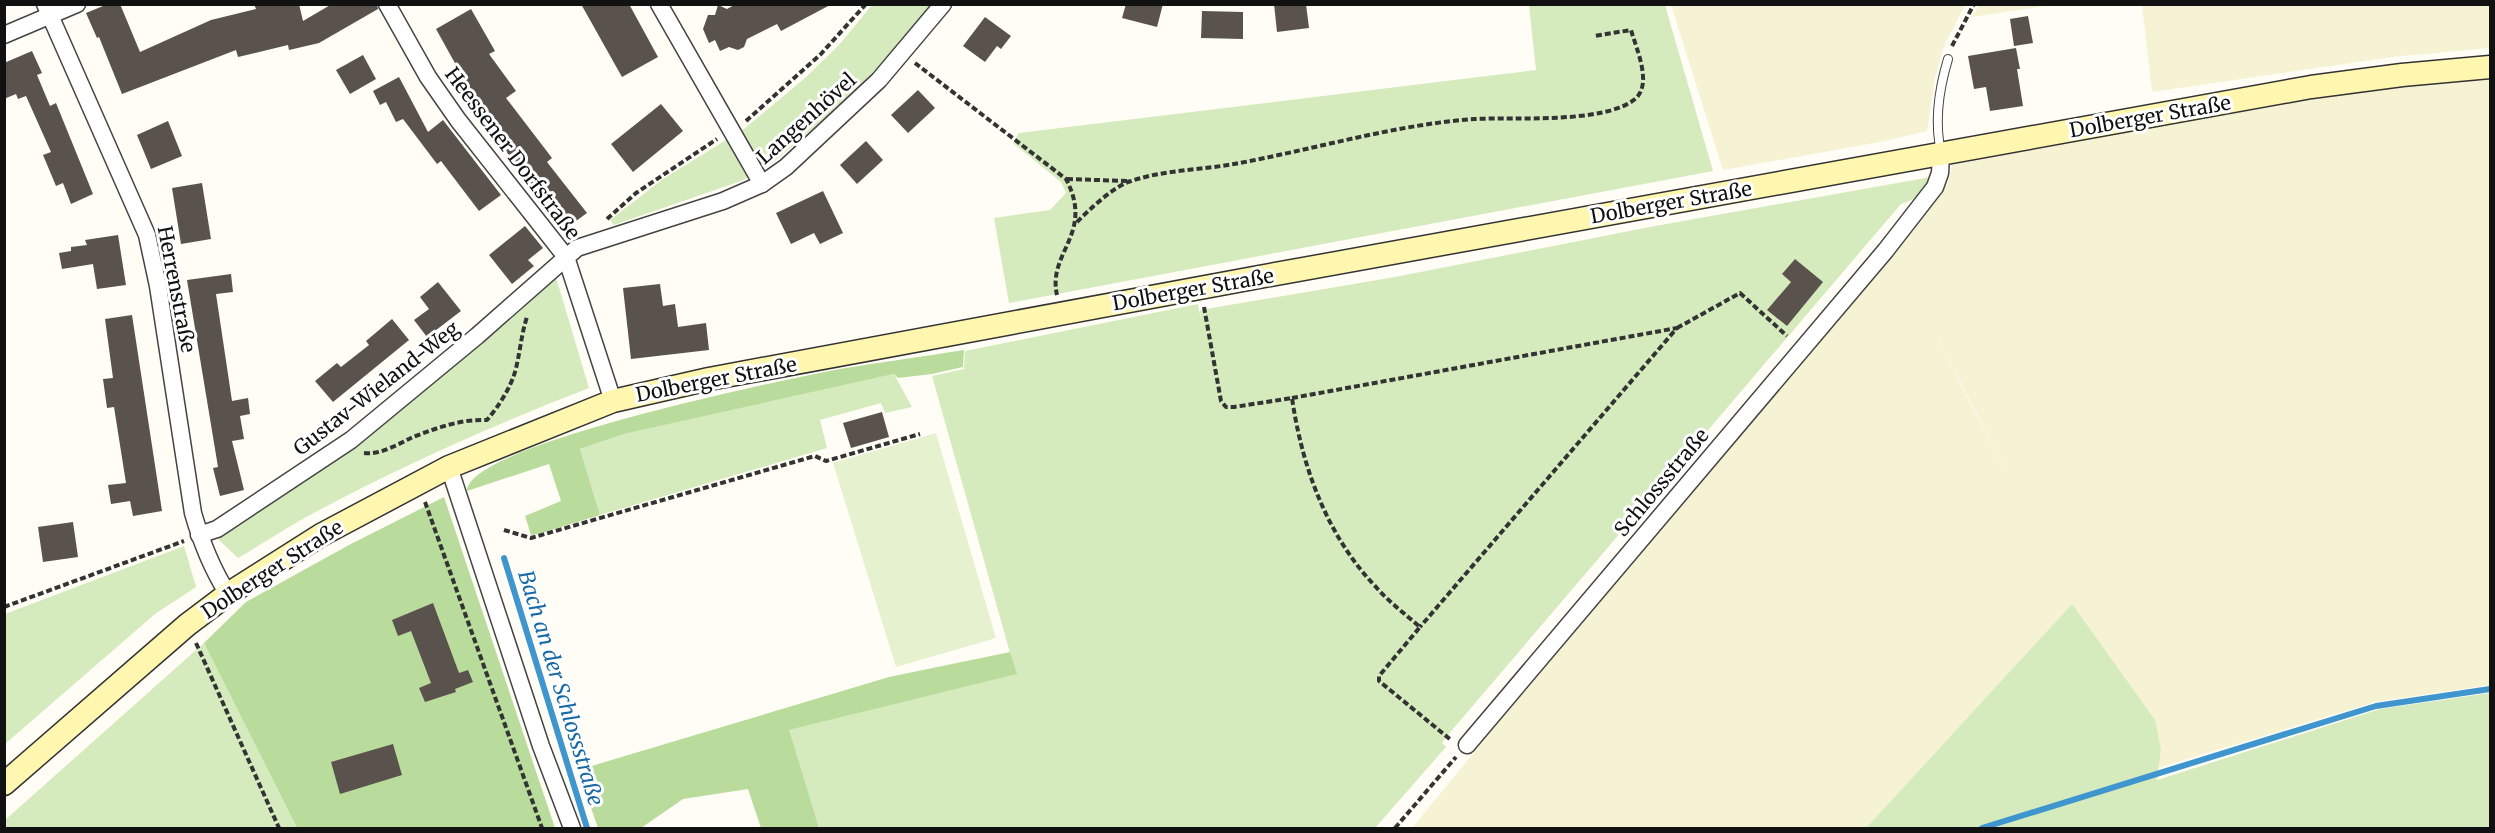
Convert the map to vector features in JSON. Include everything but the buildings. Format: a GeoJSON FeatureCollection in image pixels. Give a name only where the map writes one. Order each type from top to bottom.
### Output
{"type":"FeatureCollection","features":[{"type":"Feature","properties":{"kind":"main road","name":"Dolberger Straße"},"geometry":{"type":"LineString","coordinates":[[4,784],[187,625],[228,594],[321,535],[449,468],[529,433],[613,401],[709,379],[1201,288],[2311,87],[2402,75],[2490,67]]}},
{"type":"Feature","properties":{"kind":"street"},"geometry":{"type":"LineString","coordinates":[[4,35],[48,10],[77,4]]}},
{"type":"Feature","properties":{"kind":"street","name":"Heessener Dorfstraße"},"geometry":{"type":"LineString","coordinates":[[387,4],[429,77],[458,120],[566,257],[613,401]]}},
{"type":"Feature","properties":{"kind":"street"},"geometry":{"type":"LineString","coordinates":[[659,4],[762,184]]}},
{"type":"Feature","properties":{"kind":"street","name":"Langenhövel"},"geometry":{"type":"LineString","coordinates":[[566,257],[577,248],[723,201],[762,184],[786,167],[832,126],[903,54],[944,4]]}},
{"type":"Feature","properties":{"kind":"street","name":"Herrenstraße"},"geometry":{"type":"LineString","coordinates":[[48,10],[147,234],[158,286],[192,513],[218,579],[228,594]]}},
{"type":"Feature","properties":{"kind":"street","name":"Schlossstraße"},"geometry":{"type":"LineString","coordinates":[[1463,749],[1886,250],[1935,187],[1940,173],[1941,154]]}},
{"type":"Feature","properties":{"kind":"street","name":"Gustav-Wieland-Weg"},"geometry":{"type":"LineString","coordinates":[[199,535],[217,530],[351,440],[477,336],[566,257]]}},
{"type":"Feature","properties":{"kind":"street"},"geometry":{"type":"LineString","coordinates":[[449,468],[542,746],[572,828]]}},
{"type":"Feature","properties":{"kind":"lane"},"geometry":{"type":"LineString","coordinates":[[1941,154],[1936,130],[1942,79],[1948,58]]}},
{"type":"Feature","properties":{"kind":"path"},"geometry":{"type":"LineString","coordinates":[[1948,58],[1952,45],[1974,4]]}},
{"type":"Feature","properties":{"kind":"path"},"geometry":{"type":"LineString","coordinates":[[1066,179],[1128,181],[1233,164],[1435,124],[1474,120],[1562,117],[1619,107],[1635,99],[1642,91],[1643,79],[1631,30],[1594,36]]}},
{"type":"Feature","properties":{"kind":"path"},"geometry":{"type":"LineString","coordinates":[[903,54],[1066,179],[1076,204],[1077,222],[1056,278],[1055,290],[1061,314]]}},
{"type":"Feature","properties":{"kind":"path"},"geometry":{"type":"LineString","coordinates":[[1077,222],[1128,181]]}},
{"type":"Feature","properties":{"kind":"path"},"geometry":{"type":"LineString","coordinates":[[1201,288],[1221,401],[1226,406],[1234,407],[1677,328],[1740,293],[1787,336]]}},
{"type":"Feature","properties":{"kind":"path"},"geometry":{"type":"LineString","coordinates":[[351,440],[360,450],[370,454],[445,425],[461,421],[487,420],[507,391],[515,372],[521,336],[532,308]]}},
{"type":"Feature","properties":{"kind":"path"},"geometry":{"type":"LineString","coordinates":[[1395,828],[1463,749],[1378,681],[1379,676],[1677,328]]}},
{"type":"Feature","properties":{"kind":"path"},"geometry":{"type":"LineString","coordinates":[[1292,398],[1307,469],[1326,518],[1375,587],[1420,627]]}},
{"type":"Feature","properties":{"kind":"path"},"geometry":{"type":"LineString","coordinates":[[504,530],[531,538],[815,456],[826,461],[920,434]]}},
{"type":"Feature","properties":{"kind":"path"},"geometry":{"type":"LineString","coordinates":[[424,498],[543,828]]}},
{"type":"Feature","properties":{"kind":"path"},"geometry":{"type":"LineString","coordinates":[[4,607],[199,535]]}},
{"type":"Feature","properties":{"kind":"path"},"geometry":{"type":"LineString","coordinates":[[187,625],[279,828]]}},
{"type":"Feature","properties":{"kind":"shaded area"},"geometry":{"type":"Polygon","coordinates":[[[1671,4],[1965,5],[1944,46],[1935,78],[1927,131],[1880,142],[1723,170],[1671,4]]]}},
{"type":"Feature","properties":{"kind":"shaded area"},"geometry":{"type":"Polygon","coordinates":[[[1979,4],[2053,5],[1972,17],[1979,4]]]}},
{"type":"Feature","properties":{"kind":"shaded area"},"geometry":{"type":"Polygon","coordinates":[[[2142,5],[2490,5],[2490,48],[2392,57],[2152,92],[2142,5]]]}},
{"type":"Feature","properties":{"kind":"shaded area"},"geometry":{"type":"Polygon","coordinates":[[[2490,80],[2490,685],[2375,702],[2158,768],[2161,749],[2072,604],[1866,828],[1412,828],[1631,561],[1895,251],[1948,183],[1952,165],[2312,97],[2401,85],[2490,80]],[[1935,332],[1966,395],[2013,486],[1935,332]]]}},
{"type":"Feature","properties":{"kind":"green space"},"geometry":{"type":"Polygon","coordinates":[[[872,5],[931,5],[883,62],[834,111],[771,164],[741,181],[614,225],[610,220],[663,179],[744,129],[805,78],[839,45],[872,5]]]}},
{"type":"Feature","properties":{"kind":"green space"},"geometry":{"type":"Polygon","coordinates":[[[1529,5],[1665,5],[1713,171],[1009,303],[994,218],[1050,210],[1066,193],[1061,182],[1013,143],[1019,133],[1536,70],[1529,5]]]}},
{"type":"Feature","properties":{"kind":"green space"},"geometry":{"type":"Polygon","coordinates":[[[1931,177],[1932,183],[1917,198],[1901,204],[1447,736],[1442,743],[1446,747],[1375,828],[819,828],[788,730],[1016,674],[932,376],[964,369],[965,351],[1198,304],[1201,320],[1200,310],[1395,277],[1655,226],[1931,177]]]}},
{"type":"Feature","properties":{"kind":"green space"},"geometry":{"type":"Polygon","coordinates":[[[555,274],[589,388],[488,429],[389,474],[292,525],[238,558],[216,537],[352,449],[555,274]]]}},
{"type":"Feature","properties":{"kind":"green space"},"geometry":{"type":"Polygon","coordinates":[[[964,350],[963,367],[898,378],[894,374],[624,434],[580,449],[600,515],[538,534],[531,535],[525,516],[561,501],[549,464],[467,491],[480,473],[516,454],[628,418],[824,372],[964,350]]]}},
{"type":"Feature","properties":{"kind":"green space"},"geometry":{"type":"Polygon","coordinates":[[[894,374],[912,407],[885,413],[881,403],[820,420],[827,448],[600,515],[580,449],[624,434],[894,374]]]}},
{"type":"Feature","properties":{"kind":"green space"},"geometry":{"type":"Polygon","coordinates":[[[936,433],[996,638],[896,667],[833,463],[936,433]]]}},
{"type":"Feature","properties":{"kind":"green space"},"geometry":{"type":"Polygon","coordinates":[[[444,497],[555,828],[297,828],[204,643],[246,602],[349,545],[444,497]]]}},
{"type":"Feature","properties":{"kind":"green space"},"geometry":{"type":"Polygon","coordinates":[[[184,546],[196,587],[155,614],[5,744],[5,614],[184,546]]]}},
{"type":"Feature","properties":{"kind":"green space"},"geometry":{"type":"Polygon","coordinates":[[[2072,604],[2155,720],[2161,749],[2157,780],[2380,709],[2490,693],[2490,828],[1866,828],[2072,604]]]}},
{"type":"Feature","properties":{"kind":"green space"},"geometry":{"type":"Polygon","coordinates":[[[204,643],[297,828],[5,828],[5,820],[204,643]]]}},
{"type":"Feature","properties":{"kind":"green space"},"geometry":{"type":"Polygon","coordinates":[[[1010,652],[1017,674],[789,730],[819,828],[761,828],[748,789],[683,799],[641,828],[598,828],[578,770],[889,677],[1010,652]]]}},
{"type":"Feature","properties":{"kind":"waterway","name":"Bach an der Schlossstraße"},"geometry":{"type":"LineString","coordinates":[[504,558],[587,828]]}},
{"type":"Feature","properties":{"kind":"waterway"},"geometry":{"type":"LineString","coordinates":[[1982,828],[2376,706],[2490,689]]}}]}
